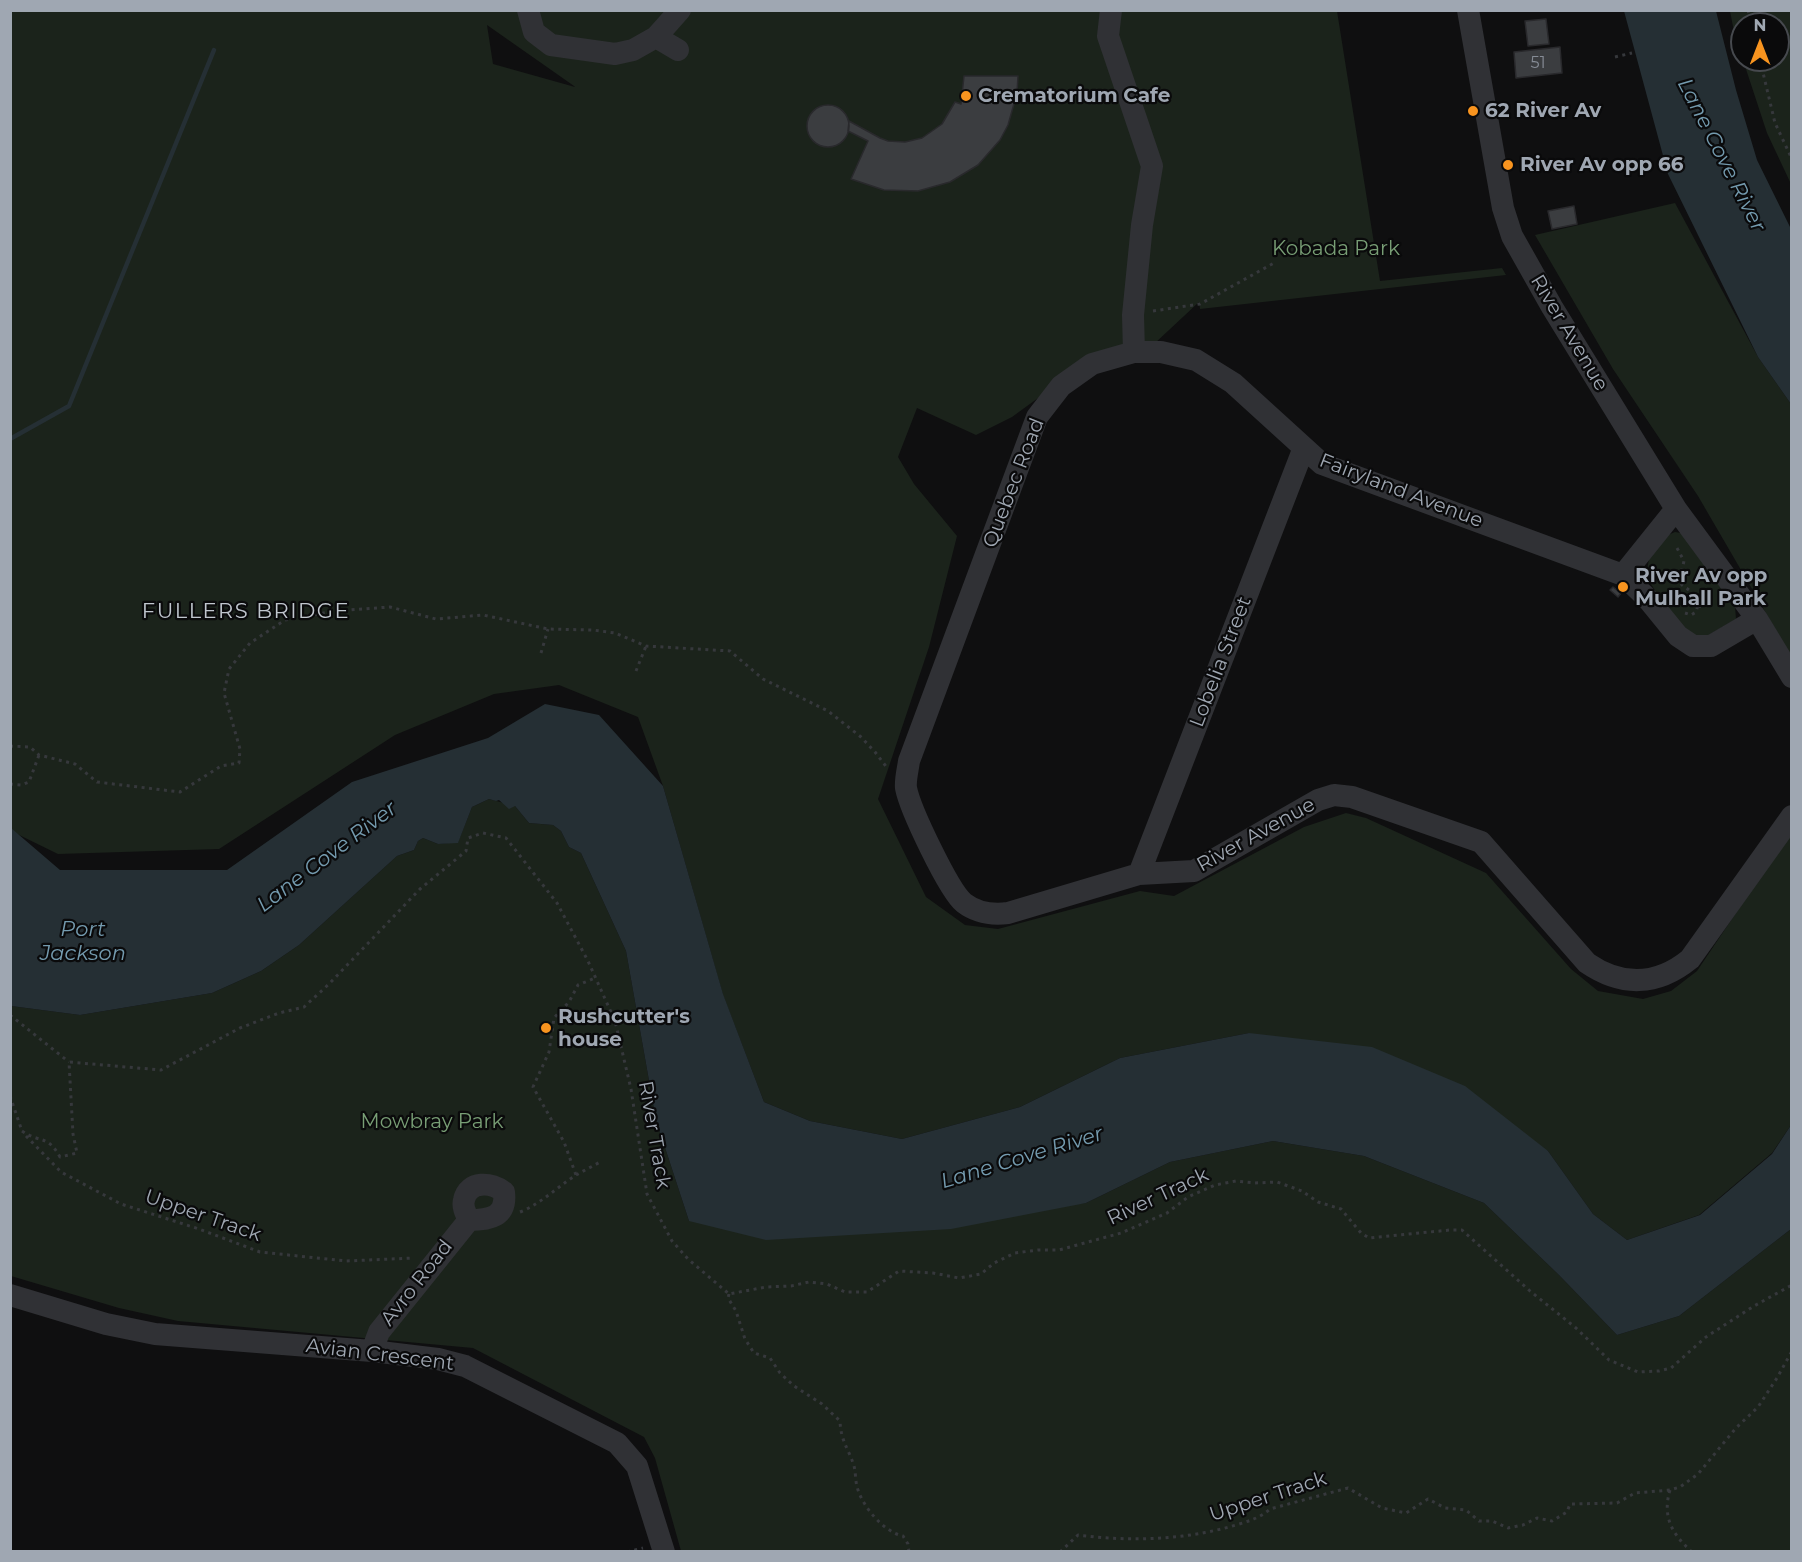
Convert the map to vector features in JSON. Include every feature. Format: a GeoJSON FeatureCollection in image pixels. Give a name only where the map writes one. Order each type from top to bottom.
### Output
{"type":"FeatureCollection","features":[{"type":"Feature","properties":{"kind":"street"},"geometry":{"type":"LineString","coordinates":[[528,10],[534,32],[551,45],[615,54],[633,50],[656,37],[680,10]]}},
{"type":"Feature","properties":{"kind":"street"},"geometry":{"type":"LineString","coordinates":[[1111,10],[1108,36],[1152,166],[1142,225],[1133,315],[1134,352]]}},
{"type":"Feature","properties":{"kind":"street","name":"River Avenue"},"geometry":{"type":"LineString","coordinates":[[1467,10],[1503,208],[1512,236],[1552,307],[1676,509],[1757,619],[1791,677]]}},
{"type":"Feature","properties":{"kind":"street"},"geometry":{"type":"LineString","coordinates":[[656,37],[678,50]]}},
{"type":"Feature","properties":{"kind":"street","name":"Fairyland Avenue"},"geometry":{"type":"LineString","coordinates":[[1134,352],[1161,352],[1196,360],[1233,383],[1303,450],[1322,464],[1623,575]]}},
{"type":"Feature","properties":{"kind":"street","name":"Quebec Road"},"geometry":{"type":"LineString","coordinates":[[906,787],[909,761],[1037,417],[1061,386],[1092,364],[1134,352]]}},
{"type":"Feature","properties":{"kind":"street","name":"Lobelia Street"},"geometry":{"type":"LineString","coordinates":[[1139,874],[1303,450]]}},
{"type":"Feature","properties":{"kind":"street"},"geometry":{"type":"LineString","coordinates":[[1676,509],[1623,575],[1647,598],[1678,636],[1693,646],[1711,646],[1757,619]]}},
{"type":"Feature","properties":{"kind":"street","name":"River Avenue"},"geometry":{"type":"LineString","coordinates":[[906,787],[915,814],[954,893],[962,901],[981,912],[999,914],[1139,874],[1194,871],[1318,800],[1334,795],[1352,797],[1481,842],[1587,963],[1619,979],[1644,981],[1669,974],[1690,959],[1791,816]]}},
{"type":"Feature","properties":{"kind":"street"},"geometry":{"type":"LineString","coordinates":[[489,1184],[504,1192],[505,1202],[502,1210],[493,1217],[469,1220],[464,1208],[464,1200],[472,1188],[489,1184]]}},
{"type":"Feature","properties":{"kind":"street","name":"Avro Road"},"geometry":{"type":"LineString","coordinates":[[372,1351],[379,1332],[469,1220]]}},
{"type":"Feature","properties":{"kind":"street","name":"Avian Crescent"},"geometry":{"type":"LineString","coordinates":[[10,1295],[106,1324],[155,1334],[372,1351],[438,1359],[465,1366],[617,1443],[638,1466],[664,1551]]}},
{"type":"Feature","properties":{"kind":"path"},"geometry":{"type":"LineString","coordinates":[[1615,57],[1632,53]]}},
{"type":"Feature","properties":{"kind":"path"},"geometry":{"type":"LineString","coordinates":[[1763,72],[1775,123],[1791,159]]}},
{"type":"Feature","properties":{"kind":"path"},"geometry":{"type":"LineString","coordinates":[[1133,315],[1200,304],[1275,263]]}},
{"type":"Feature","properties":{"kind":"path"},"geometry":{"type":"LineString","coordinates":[[1677,548],[1685,566],[1682,571],[1682,585],[1696,594],[1698,606],[1696,612],[1691,615],[1682,612]]}},
{"type":"Feature","properties":{"kind":"path"},"geometry":{"type":"LineString","coordinates":[[1682,571],[1688,574]]}},
{"type":"Feature","properties":{"kind":"path"},"geometry":{"type":"LineString","coordinates":[[1698,606],[1704,607],[1706,597]]}},
{"type":"Feature","properties":{"kind":"path"},"geometry":{"type":"LineString","coordinates":[[10,746],[30,747],[39,755],[75,764],[97,782],[180,792],[221,766],[239,763],[240,749],[224,693],[229,669],[250,643],[285,620],[335,611],[390,607],[436,618],[483,615],[548,629],[615,633],[646,645],[730,651],[763,679],[828,711],[861,737],[906,787]]}},
{"type":"Feature","properties":{"kind":"path"},"geometry":{"type":"LineString","coordinates":[[541,653],[548,629]]}},
{"type":"Feature","properties":{"kind":"path"},"geometry":{"type":"LineString","coordinates":[[636,671],[646,645]]}},
{"type":"Feature","properties":{"kind":"path"},"geometry":{"type":"LineString","coordinates":[[10,784],[21,785],[30,782],[39,755]]}},
{"type":"Feature","properties":{"kind":"path","name":"River Track"},"geometry":{"type":"LineString","coordinates":[[69,1062],[161,1070],[240,1028],[279,1013],[303,1007],[329,984],[420,889],[466,851],[468,838],[483,833],[506,838],[557,903],[615,1021],[631,1089],[647,1194],[672,1242],[729,1294],[809,1282],[827,1284],[845,1292],[867,1292],[899,1271],[933,1273],[959,1278],[981,1274],[994,1263],[1015,1253],[1059,1250],[1121,1233],[1167,1213],[1188,1197],[1215,1185],[1236,1181],[1276,1182],[1302,1191],[1318,1202],[1341,1209],[1361,1233],[1369,1238],[1462,1230],[1530,1291],[1576,1328],[1609,1360],[1638,1372],[1671,1368],[1706,1337],[1791,1285]]}},
{"type":"Feature","properties":{"kind":"path"},"geometry":{"type":"LineString","coordinates":[[576,1174],[564,1142],[533,1087],[549,1052],[554,1018],[569,1002],[578,985],[595,978]]}},
{"type":"Feature","properties":{"kind":"path"},"geometry":{"type":"LineString","coordinates":[[10,1015],[69,1062],[73,1134],[77,1153],[60,1157],[54,1146],[47,1140],[34,1139],[22,1131]]}},
{"type":"Feature","properties":{"kind":"path","name":"Upper Track"},"geometry":{"type":"LineString","coordinates":[[10,1096],[22,1131],[61,1172],[122,1204],[260,1252],[346,1261],[437,1258]]}},
{"type":"Feature","properties":{"kind":"path"},"geometry":{"type":"LineString","coordinates":[[502,1210],[510,1216],[537,1205],[576,1174],[602,1161]]}},
{"type":"Feature","properties":{"kind":"path"},"geometry":{"type":"LineString","coordinates":[[729,1294],[728,1298],[736,1311],[745,1339],[754,1353],[770,1358],[780,1373],[794,1386],[822,1404],[840,1421],[841,1437],[854,1467],[857,1489],[882,1525],[892,1534],[903,1536],[909,1551]]}},
{"type":"Feature","properties":{"kind":"path","name":"Upper Track"},"geometry":{"type":"LineString","coordinates":[[1060,1551],[1078,1535],[1105,1539],[1174,1538],[1216,1531],[1252,1520],[1264,1515],[1270,1509],[1348,1488],[1382,1508],[1406,1513],[1428,1499],[1445,1508],[1466,1510],[1479,1521],[1492,1521],[1508,1528],[1523,1525],[1537,1518],[1552,1521],[1567,1512],[1570,1504],[1617,1503],[1635,1493],[1670,1490],[1698,1474],[1736,1428],[1758,1407],[1791,1351]]}},
{"type":"Feature","properties":{"kind":"path"},"geometry":{"type":"LineString","coordinates":[[1670,1490],[1667,1501],[1669,1525],[1692,1551]]}},
{"type":"Feature","properties":{"kind":"green space","name":"Kobada Park"},"geometry":{"type":"Polygon","coordinates":[[[10,11],[1337,11],[1380,281],[1502,268],[1506,275],[1200,309],[1199,302],[1154,344],[1082,366],[1012,417],[976,435],[917,408],[898,457],[914,484],[957,536],[929,647],[878,799],[926,897],[965,925],[998,929],[1140,891],[1174,896],[1304,827],[1346,813],[1366,818],[1486,873],[1571,969],[1598,991],[1643,999],[1671,991],[1697,971],[1791,831],[1791,1125],[1772,1153],[1699,1215],[1627,1240],[1593,1214],[1548,1151],[1249,1033],[1120,1058],[1020,1107],[902,1139],[810,1121],[764,1102],[723,995],[663,786],[638,717],[559,685],[494,694],[395,735],[219,849],[58,854],[11,831],[10,11]],[[487,25],[493,64],[575,87],[487,25]]]}},
{"type":"Feature","properties":{"kind":"green space"},"geometry":{"type":"Polygon","coordinates":[[[1791,11],[1791,184],[1767,133],[1747,72],[1790,72],[1790,12],[1730,12],[1791,11]]]}},
{"type":"Feature","properties":{"kind":"green space"},"geometry":{"type":"Polygon","coordinates":[[[1675,203],[1758,357],[1791,404],[1791,656],[1698,496],[1613,369],[1535,235],[1675,203]]]}},
{"type":"Feature","properties":{"kind":"green space"},"geometry":{"type":"Polygon","coordinates":[[[1675,532],[1681,533],[1735,606],[1736,619],[1702,639],[1681,631],[1649,581],[1647,570],[1649,559],[1668,535],[1675,532]]]}},
{"type":"Feature","properties":{"kind":"green space","name":"Mowbray Park"},"geometry":{"type":"Polygon","coordinates":[[[489,799],[515,806],[529,823],[553,825],[561,831],[569,847],[581,853],[626,951],[656,1120],[689,1221],[1086,1203],[1170,1162],[1273,1141],[1364,1156],[1484,1203],[1617,1335],[1679,1316],[1791,1229],[1791,1551],[681,1551],[655,1458],[644,1437],[473,1348],[178,1321],[119,1308],[11,1276],[11,1006],[80,1015],[212,993],[261,971],[299,945],[397,856],[414,850],[418,841],[423,838],[438,844],[458,842],[472,807],[489,799]]]}},
{"type":"Feature","properties":{"kind":"water","name":"Lane Cove River"},"geometry":{"type":"Polygon","coordinates":[[[1624,11],[1716,11],[1730,72],[1757,160],[1791,229],[1791,404],[1758,357],[1668,174],[1624,11]]]}},
{"type":"Feature","properties":{"kind":"water","name":"Port Jackson"},"geometry":{"type":"Polygon","coordinates":[[[545,704],[599,715],[663,786],[723,994],[764,1102],[810,1121],[902,1139],[1020,1107],[1120,1058],[1249,1033],[1372,1047],[1465,1086],[1548,1151],[1593,1214],[1627,1240],[1700,1215],[1772,1154],[1791,1125],[1791,1229],[1679,1316],[1617,1335],[1484,1203],[1364,1156],[1273,1141],[1170,1162],[1086,1203],[951,1229],[766,1240],[689,1221],[656,1120],[626,951],[581,853],[569,847],[561,831],[553,825],[529,823],[515,806],[509,809],[499,800],[489,799],[472,807],[458,843],[438,844],[423,838],[418,841],[414,850],[397,856],[299,945],[261,971],[212,993],[80,1015],[11,1006],[11,828],[60,870],[227,870],[352,782],[488,738],[545,704]]]}},
{"type":"Feature","properties":{"kind":"building"},"geometry":{"type":"Polygon","coordinates":[[[1546,19],[1549,44],[1528,46],[1525,21],[1546,19]]]}},
{"type":"Feature","properties":{"kind":"building"},"geometry":{"type":"Polygon","coordinates":[[[1560,47],[1562,73],[1516,78],[1514,52],[1560,47]]]}},
{"type":"Feature","properties":{"kind":"building"},"geometry":{"type":"Polygon","coordinates":[[[964,76],[1018,76],[1017,93],[1008,125],[1000,140],[978,165],[950,182],[918,191],[884,190],[851,179],[868,141],[848,131],[849,121],[888,141],[905,142],[922,138],[942,124],[955,102],[961,104],[964,76]]]}},
{"type":"Feature","properties":{"kind":"building"},"geometry":{"type":"Polygon","coordinates":[[[828,105],[843,111],[849,126],[843,141],[828,147],[813,141],[807,126],[813,111],[828,105]]]}},
{"type":"Feature","properties":{"kind":"building"},"geometry":{"type":"Polygon","coordinates":[[[1574,206],[1577,224],[1552,229],[1548,211],[1574,206]]]}},
{"type":"Feature","properties":{"kind":"building"},"geometry":{"type":"Polygon","coordinates":[[[1613,587],[1621,593],[1618,597],[1610,590],[1613,587]]]}},
{"type":"Feature","properties":{"kind":"waterway"},"geometry":{"type":"LineString","coordinates":[[10,439],[69,406],[214,50]]}},
{"type":"Feature","properties":{"kind":"place","name":"Crematorium Cafe"},"geometry":{"type":"Point","coordinates":[966,96]}},
{"type":"Feature","properties":{"kind":"place","name":"62 River Av"},"geometry":{"type":"Point","coordinates":[1473,111]}},
{"type":"Feature","properties":{"kind":"place","name":"River Av opp 66"},"geometry":{"type":"Point","coordinates":[1508,165]}},
{"type":"Feature","properties":{"kind":"place","name":"River Av opp Mulhall Park"},"geometry":{"type":"Point","coordinates":[1623,587]}},
{"type":"Feature","properties":{"kind":"place","name":"Rushcutter's house"},"geometry":{"type":"Point","coordinates":[546,1028]}},
{"type":"Feature","properties":{"kind":"district","name":"FULLERS BRIDGE"},"geometry":{"type":"Point","coordinates":[246,612]}}]}
